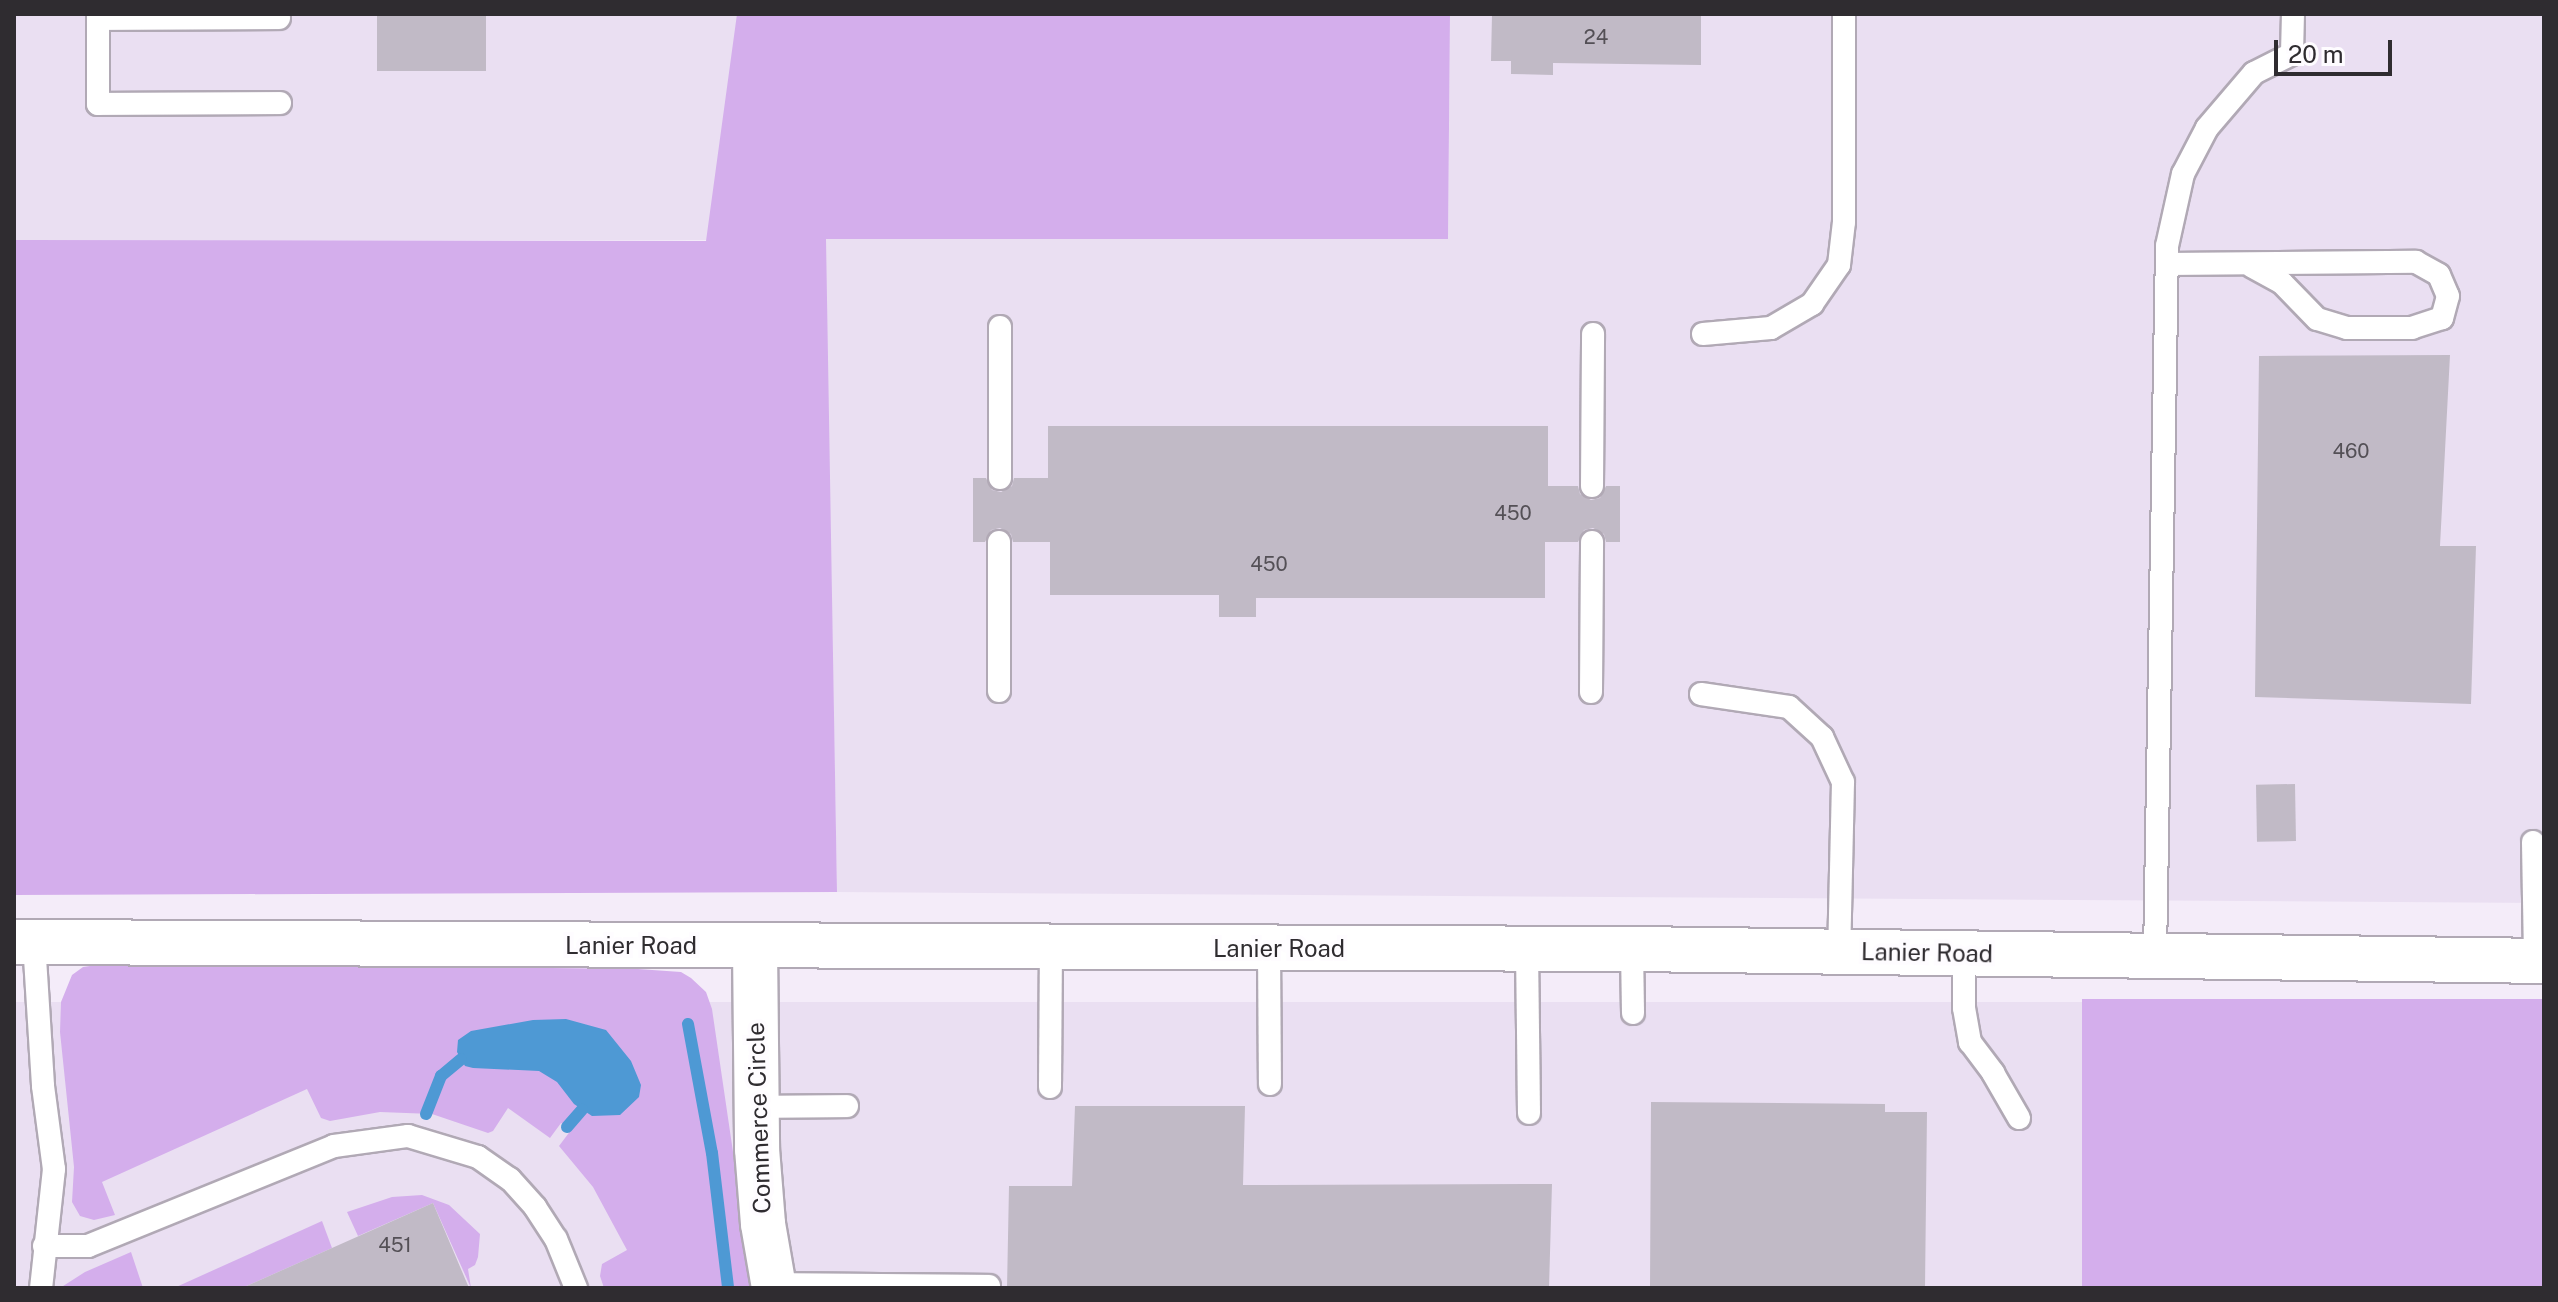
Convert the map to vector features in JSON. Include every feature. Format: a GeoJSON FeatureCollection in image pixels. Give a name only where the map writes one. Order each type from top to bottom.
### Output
{"type":"FeatureCollection","features":[{"type":"Feature","properties":{"kind":"street","name":"Lanier Road"},"geometry":{"type":"LineString","coordinates":[[24,942],[1051,949],[1632,949],[2540,961]]}},
{"type":"Feature","properties":{"kind":"street","name":"Commerce Circle"},"geometry":{"type":"LineString","coordinates":[[755,947],[757,1107],[763,1224],[773,1286]]}},
{"type":"Feature","properties":{"kind":"lane"},"geometry":{"type":"LineString","coordinates":[[1703,334],[1771,328],[1812,304],[1839,265],[1844,222],[1844,14]]}},
{"type":"Feature","properties":{"kind":"lane"},"geometry":{"type":"LineString","coordinates":[[2155,956],[2167,246],[2183,174],[2207,128],[2254,73],[2292,54],[2293,14]]}},
{"type":"Feature","properties":{"kind":"lane"},"geometry":{"type":"LineString","coordinates":[[279,18],[98,16],[98,104],[280,103]]}},
{"type":"Feature","properties":{"kind":"lane"},"geometry":{"type":"LineString","coordinates":[[2167,264],[2251,266],[2416,262],[2439,275],[2448,296],[2442,318],[2412,328],[2347,328],[2317,319],[2282,283],[2251,266]]}},
{"type":"Feature","properties":{"kind":"lane"},"geometry":{"type":"LineString","coordinates":[[1000,327],[1000,478]]}},
{"type":"Feature","properties":{"kind":"lane"},"geometry":{"type":"LineString","coordinates":[[1592,486],[1593,334]]}},
{"type":"Feature","properties":{"kind":"lane"},"geometry":{"type":"LineString","coordinates":[[999,542],[999,691]]}},
{"type":"Feature","properties":{"kind":"lane"},"geometry":{"type":"LineString","coordinates":[[1591,692],[1592,542]]}},
{"type":"Feature","properties":{"kind":"lane"},"geometry":{"type":"LineString","coordinates":[[1701,694],[1789,707],[1822,737],[1843,782],[1839,952]]}},
{"type":"Feature","properties":{"kind":"lane"},"geometry":{"type":"LineString","coordinates":[[2533,842],[2540,961]]}},
{"type":"Feature","properties":{"kind":"lane"},"geometry":{"type":"LineString","coordinates":[[24,942],[54,1169],[41,1288]]}},
{"type":"Feature","properties":{"kind":"lane"},"geometry":{"type":"LineString","coordinates":[[1050,1087],[1051,949]]}},
{"type":"Feature","properties":{"kind":"lane"},"geometry":{"type":"LineString","coordinates":[[1269,949],[1270,1084]]}},
{"type":"Feature","properties":{"kind":"lane"},"geometry":{"type":"LineString","coordinates":[[1527,949],[1529,1113]]}},
{"type":"Feature","properties":{"kind":"lane"},"geometry":{"type":"LineString","coordinates":[[1632,949],[1633,1013]]}},
{"type":"Feature","properties":{"kind":"lane"},"geometry":{"type":"LineString","coordinates":[[1964,954],[1964,1008],[1970,1042],[2019,1118]]}},
{"type":"Feature","properties":{"kind":"lane"},"geometry":{"type":"LineString","coordinates":[[757,1107],[847,1106]]}},
{"type":"Feature","properties":{"kind":"lane"},"geometry":{"type":"LineString","coordinates":[[44,1246],[88,1246],[334,1146],[408,1136],[478,1157],[510,1179],[535,1207],[556,1239],[576,1288]]}},
{"type":"Feature","properties":{"kind":"lane"},"geometry":{"type":"LineString","coordinates":[[773,1286],[989,1286]]}},
{"type":"Feature","properties":{"kind":"shaded area"},"geometry":{"type":"Polygon","coordinates":[[[14,14],[737,14],[737,240],[14,240],[14,14]]]}},
{"type":"Feature","properties":{"kind":"shaded area"},"geometry":{"type":"Polygon","coordinates":[[[737,14],[1450,14],[1448,239],[826,239],[837,892],[14,895],[14,240],[706,241],[737,14]]]}},
{"type":"Feature","properties":{"kind":"shaded area"},"geometry":{"type":"Polygon","coordinates":[[[1450,14],[2544,14],[2544,903],[837,892],[825,239],[1448,239],[1450,14]]]}},
{"type":"Feature","properties":{"kind":"shaded area"},"geometry":{"type":"Polygon","coordinates":[[[90,966],[638,969],[681,972],[691,978],[706,992],[712,1009],[753,1288],[604,1288],[600,1276],[602,1264],[627,1250],[593,1187],[559,1146],[571,1130],[561,1123],[550,1138],[508,1108],[493,1131],[488,1133],[432,1114],[380,1112],[330,1121],[321,1118],[307,1089],[102,1182],[115,1215],[94,1220],[80,1216],[72,1202],[74,1167],[60,1032],[61,1002],[72,975],[90,966]]]}},
{"type":"Feature","properties":{"kind":"shaded area"},"geometry":{"type":"Polygon","coordinates":[[[2082,999],[2544,999],[2544,1288],[2082,1288],[2082,999]]]}},
{"type":"Feature","properties":{"kind":"shaded area"},"geometry":{"type":"Polygon","coordinates":[[[14,1002],[2082,1002],[2082,1288],[14,1288],[14,1002]]]}},
{"type":"Feature","properties":{"kind":"shaded area"},"geometry":{"type":"Polygon","coordinates":[[[422,1195],[449,1205],[480,1234],[478,1257],[475,1265],[468,1269],[471,1288],[433,1203],[358,1236],[347,1212],[392,1197],[422,1195]]]}},
{"type":"Feature","properties":{"kind":"shaded area"},"geometry":{"type":"Polygon","coordinates":[[[322,1221],[332,1248],[242,1288],[174,1288],[322,1221]]]}},
{"type":"Feature","properties":{"kind":"shaded area"},"geometry":{"type":"Polygon","coordinates":[[[131,1252],[143,1288],[60,1288],[85,1272],[131,1252]]]}},
{"type":"Feature","properties":{"kind":"water"},"geometry":{"type":"Polygon","coordinates":[[[566,1019],[606,1030],[631,1061],[641,1085],[639,1097],[620,1115],[592,1116],[574,1104],[557,1082],[539,1071],[473,1068],[465,1066],[457,1052],[458,1040],[471,1031],[533,1020],[566,1019]]]}},
{"type":"Feature","properties":{"kind":"building"},"geometry":{"type":"Polygon","coordinates":[[[377,14],[486,14],[486,71],[377,71],[377,14]]]}},
{"type":"Feature","properties":{"kind":"building"},"geometry":{"type":"Polygon","coordinates":[[[1492,14],[1701,14],[1701,65],[1553,63],[1553,75],[1511,74],[1511,61],[1491,61],[1492,14]]]}},
{"type":"Feature","properties":{"kind":"building"},"geometry":{"type":"Polygon","coordinates":[[[2450,355],[2440,546],[2476,546],[2471,704],[2255,697],[2259,356],[2450,355]]]}},
{"type":"Feature","properties":{"kind":"building"},"geometry":{"type":"Polygon","coordinates":[[[1048,426],[1548,426],[1548,486],[1578,486],[1580,494],[1591,500],[1600,498],[1606,486],[1620,486],[1620,542],[1606,542],[1604,534],[1593,528],[1584,530],[1578,542],[1545,542],[1545,598],[1256,598],[1256,617],[1219,617],[1219,595],[1050,595],[1050,542],[1013,542],[1011,534],[1000,528],[991,530],[985,542],[973,542],[973,478],[986,478],[992,490],[1001,492],[1012,486],[1014,478],[1048,478],[1048,426]]]}},
{"type":"Feature","properties":{"kind":"building"},"geometry":{"type":"Polygon","coordinates":[[[2295,784],[2296,841],[2257,842],[2256,785],[2295,784]]]}},
{"type":"Feature","properties":{"kind":"building"},"geometry":{"type":"Polygon","coordinates":[[[1651,1102],[1885,1104],[1885,1112],[1927,1112],[1925,1288],[1650,1288],[1651,1102]]]}},
{"type":"Feature","properties":{"kind":"building"},"geometry":{"type":"Polygon","coordinates":[[[1075,1106],[1245,1106],[1243,1185],[1552,1184],[1549,1288],[1007,1288],[1009,1186],[1072,1186],[1075,1106]]]}},
{"type":"Feature","properties":{"kind":"building"},"geometry":{"type":"Polygon","coordinates":[[[433,1203],[469,1288],[242,1288],[332,1248],[433,1203]]]}},
{"type":"Feature","properties":{"kind":"waterway"},"geometry":{"type":"LineString","coordinates":[[688,1024],[712,1153],[728,1288]]}},
{"type":"Feature","properties":{"kind":"waterway"},"geometry":{"type":"LineString","coordinates":[[426,1114],[441,1076],[461,1059]]}},
{"type":"Feature","properties":{"kind":"waterway"},"geometry":{"type":"LineString","coordinates":[[567,1127],[582,1110]]}}]}
